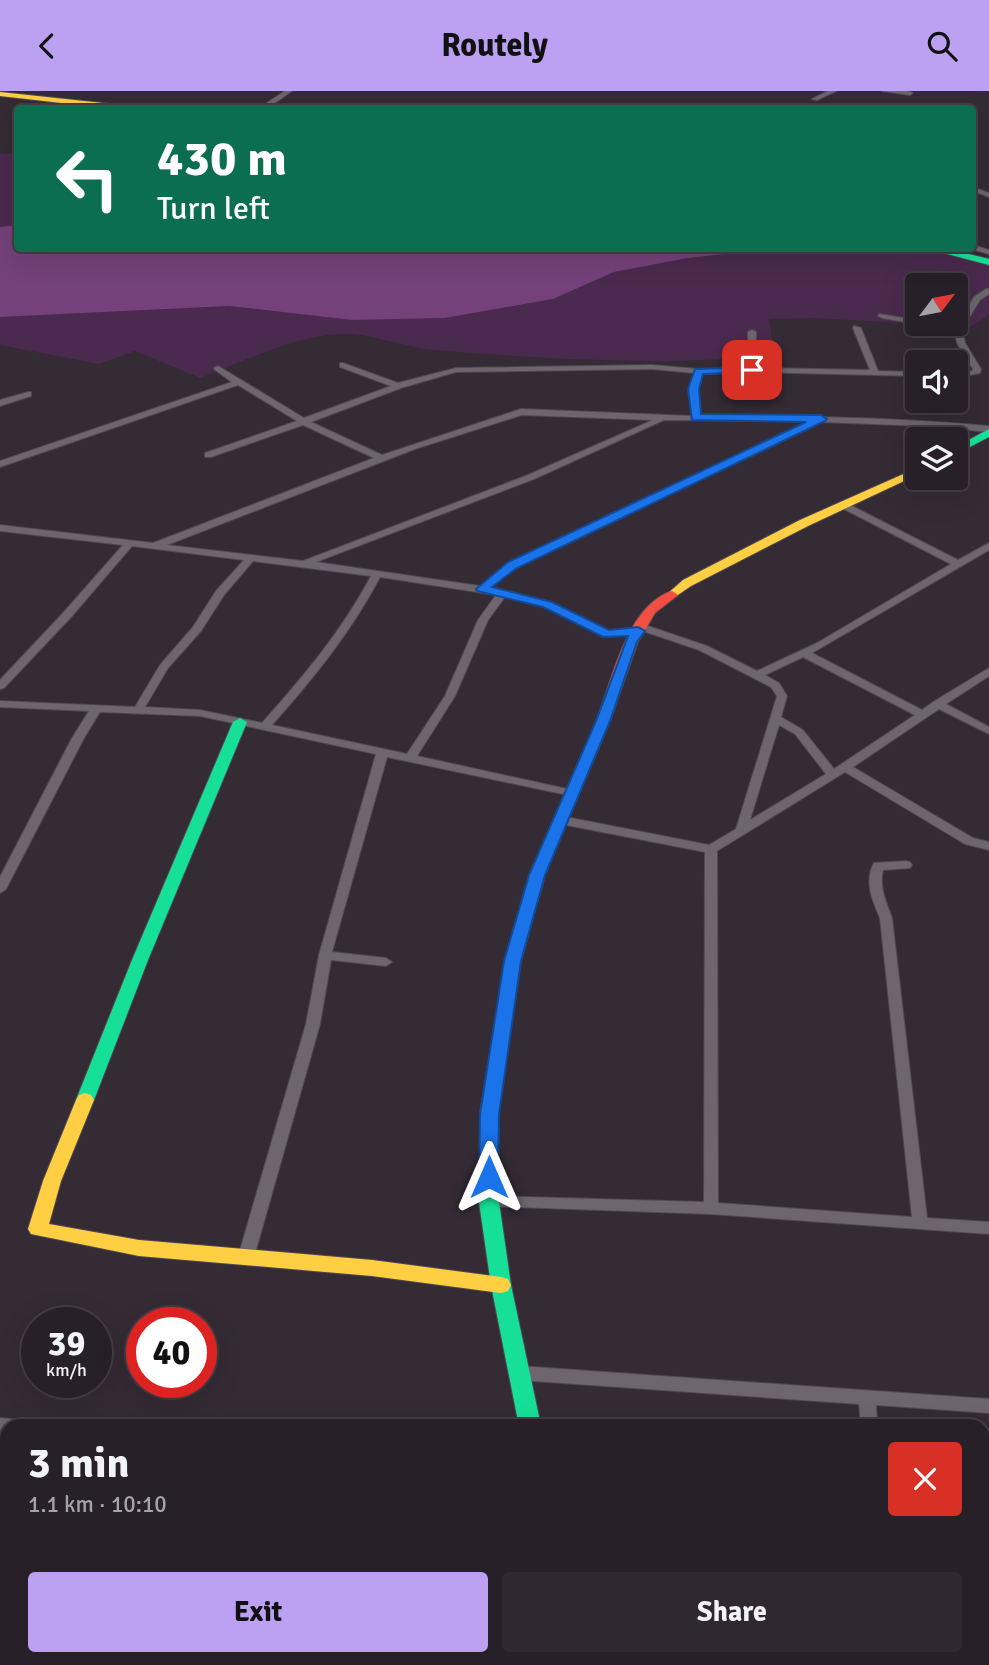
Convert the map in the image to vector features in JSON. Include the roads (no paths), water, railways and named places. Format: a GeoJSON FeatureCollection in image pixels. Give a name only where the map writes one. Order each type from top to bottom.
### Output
{"type":"FeatureCollection","features":[{"type":"Feature","properties":{"kind":"street"},"geometry":{"type":"LineString","coordinates":[[267,105],[289,91]]}},
{"type":"Feature","properties":{"kind":"street"},"geometry":{"type":"LineString","coordinates":[[815,99],[833,91]]}},
{"type":"Feature","properties":{"kind":"street"},"geometry":{"type":"LineString","coordinates":[[885,91],[910,93]]}},
{"type":"Feature","properties":{"kind":"street"},"geometry":{"type":"LineString","coordinates":[[0,94],[103,105]]}},
{"type":"Feature","properties":{"kind":"street"},"geometry":{"type":"LineString","coordinates":[[978,191],[989,195]]}},
{"type":"Feature","properties":{"kind":"street"},"geometry":{"type":"LineString","coordinates":[[951,252],[989,262]]}},
{"type":"Feature","properties":{"kind":"street"},"geometry":{"type":"LineString","coordinates":[[968,313],[977,299],[989,291]]}},
{"type":"Feature","properties":{"kind":"street"},"geometry":{"type":"LineString","coordinates":[[882,316],[905,320]]}},
{"type":"Feature","properties":{"kind":"street"},"geometry":{"type":"LineString","coordinates":[[857,328],[875,373]]}},
{"type":"Feature","properties":{"kind":"street"},"geometry":{"type":"LineString","coordinates":[[752,331],[752,370]]}},
{"type":"Feature","properties":{"kind":"street"},"geometry":{"type":"LineString","coordinates":[[968,354],[977,369],[968,375]]}},
{"type":"Feature","properties":{"kind":"street"},"geometry":{"type":"LineString","coordinates":[[343,365],[398,386]]}},
{"type":"Feature","properties":{"kind":"street"},"geometry":{"type":"LineString","coordinates":[[218,367],[355,449],[383,459]]}},
{"type":"Feature","properties":{"kind":"street"},"geometry":{"type":"LineString","coordinates":[[208,455],[398,386],[439,374],[475,368],[601,370],[652,367],[699,371],[905,374]]}},
{"type":"Feature","properties":{"kind":"street"},"geometry":{"type":"LineString","coordinates":[[696,417],[693,389],[699,371]]}},
{"type":"Feature","properties":{"kind":"street"},"geometry":{"type":"LineString","coordinates":[[0,464],[239,382]]}},
{"type":"Feature","properties":{"kind":"street"},"geometry":{"type":"LineString","coordinates":[[0,403],[28,394]]}},
{"type":"Feature","properties":{"kind":"street"},"geometry":{"type":"LineString","coordinates":[[155,546],[450,434],[521,412],[645,421],[696,417],[925,423],[989,430]]}},
{"type":"Feature","properties":{"kind":"street"},"geometry":{"type":"LineString","coordinates":[[482,589],[513,565],[821,419]]}},
{"type":"Feature","properties":{"kind":"street"},"geometry":{"type":"LineString","coordinates":[[0,538],[5,528],[300,563],[328,561],[531,477],[645,421]]}},
{"type":"Feature","properties":{"kind":"street"},"geometry":{"type":"LineString","coordinates":[[968,443],[989,430]]}},
{"type":"Feature","properties":{"kind":"street"},"geometry":{"type":"LineString","coordinates":[[529,1419],[501,1285],[489,1202],[489,1114],[513,961],[537,875],[603,721],[631,642],[650,611],[687,583],[905,477]]}},
{"type":"Feature","properties":{"kind":"street"},"geometry":{"type":"LineString","coordinates":[[845,506],[956,563]]}},
{"type":"Feature","properties":{"kind":"street"},"geometry":{"type":"LineString","coordinates":[[0,686],[130,543]]}},
{"type":"Feature","properties":{"kind":"street"},"geometry":{"type":"LineString","coordinates":[[757,675],[803,653],[956,563],[987,549]]}},
{"type":"Feature","properties":{"kind":"street"},"geometry":{"type":"LineString","coordinates":[[139,709],[164,667],[197,629],[220,593],[251,557]]}},
{"type":"Feature","properties":{"kind":"street"},"geometry":{"type":"LineString","coordinates":[[328,561],[377,574],[482,589],[547,604],[607,634],[639,629],[703,648],[775,685],[782,696],[741,831]]}},
{"type":"Feature","properties":{"kind":"street"},"geometry":{"type":"LineString","coordinates":[[265,726],[318,668],[360,607],[377,574]]}},
{"type":"Feature","properties":{"kind":"street"},"geometry":{"type":"LineString","coordinates":[[410,758],[450,697],[483,620],[503,593]]}},
{"type":"Feature","properties":{"kind":"street"},"geometry":{"type":"LineString","coordinates":[[803,653],[921,714]]}},
{"type":"Feature","properties":{"kind":"street"},"geometry":{"type":"LineString","coordinates":[[561,820],[711,849],[833,775],[989,671]]}},
{"type":"Feature","properties":{"kind":"street"},"geometry":{"type":"LineString","coordinates":[[0,704],[200,713],[572,793]]}},
{"type":"Feature","properties":{"kind":"street"},"geometry":{"type":"LineString","coordinates":[[937,704],[989,731]]}},
{"type":"Feature","properties":{"kind":"street"},"geometry":{"type":"LineString","coordinates":[[0,889],[72,749],[97,708]]}},
{"type":"Feature","properties":{"kind":"street"},"geometry":{"type":"LineString","coordinates":[[776,719],[799,732],[833,775]]}},
{"type":"Feature","properties":{"kind":"street"},"geometry":{"type":"LineString","coordinates":[[240,722],[119,1007],[71,1135],[43,1199],[38,1229],[176,1253],[246,1257],[461,1278],[501,1285]]}},
{"type":"Feature","properties":{"kind":"street"},"geometry":{"type":"LineString","coordinates":[[246,1257],[313,1024],[326,955],[383,751]]}},
{"type":"Feature","properties":{"kind":"street"},"geometry":{"type":"LineString","coordinates":[[845,767],[969,841],[989,846]]}},
{"type":"Feature","properties":{"kind":"street"},"geometry":{"type":"LineString","coordinates":[[711,849],[711,1208]]}},
{"type":"Feature","properties":{"kind":"street"},"geometry":{"type":"LineString","coordinates":[[906,865],[878,866],[876,870],[878,898],[886,918],[920,1224]]}},
{"type":"Feature","properties":{"kind":"street"},"geometry":{"type":"LineString","coordinates":[[326,955],[386,962]]}},
{"type":"Feature","properties":{"kind":"street"},"geometry":{"type":"LineString","coordinates":[[489,1202],[711,1208],[989,1228]]}},
{"type":"Feature","properties":{"kind":"street"},"geometry":{"type":"LineString","coordinates":[[519,1373],[989,1406]]}},
{"type":"Feature","properties":{"kind":"street"},"geometry":{"type":"LineString","coordinates":[[867,1398],[868,1419]]}}]}
